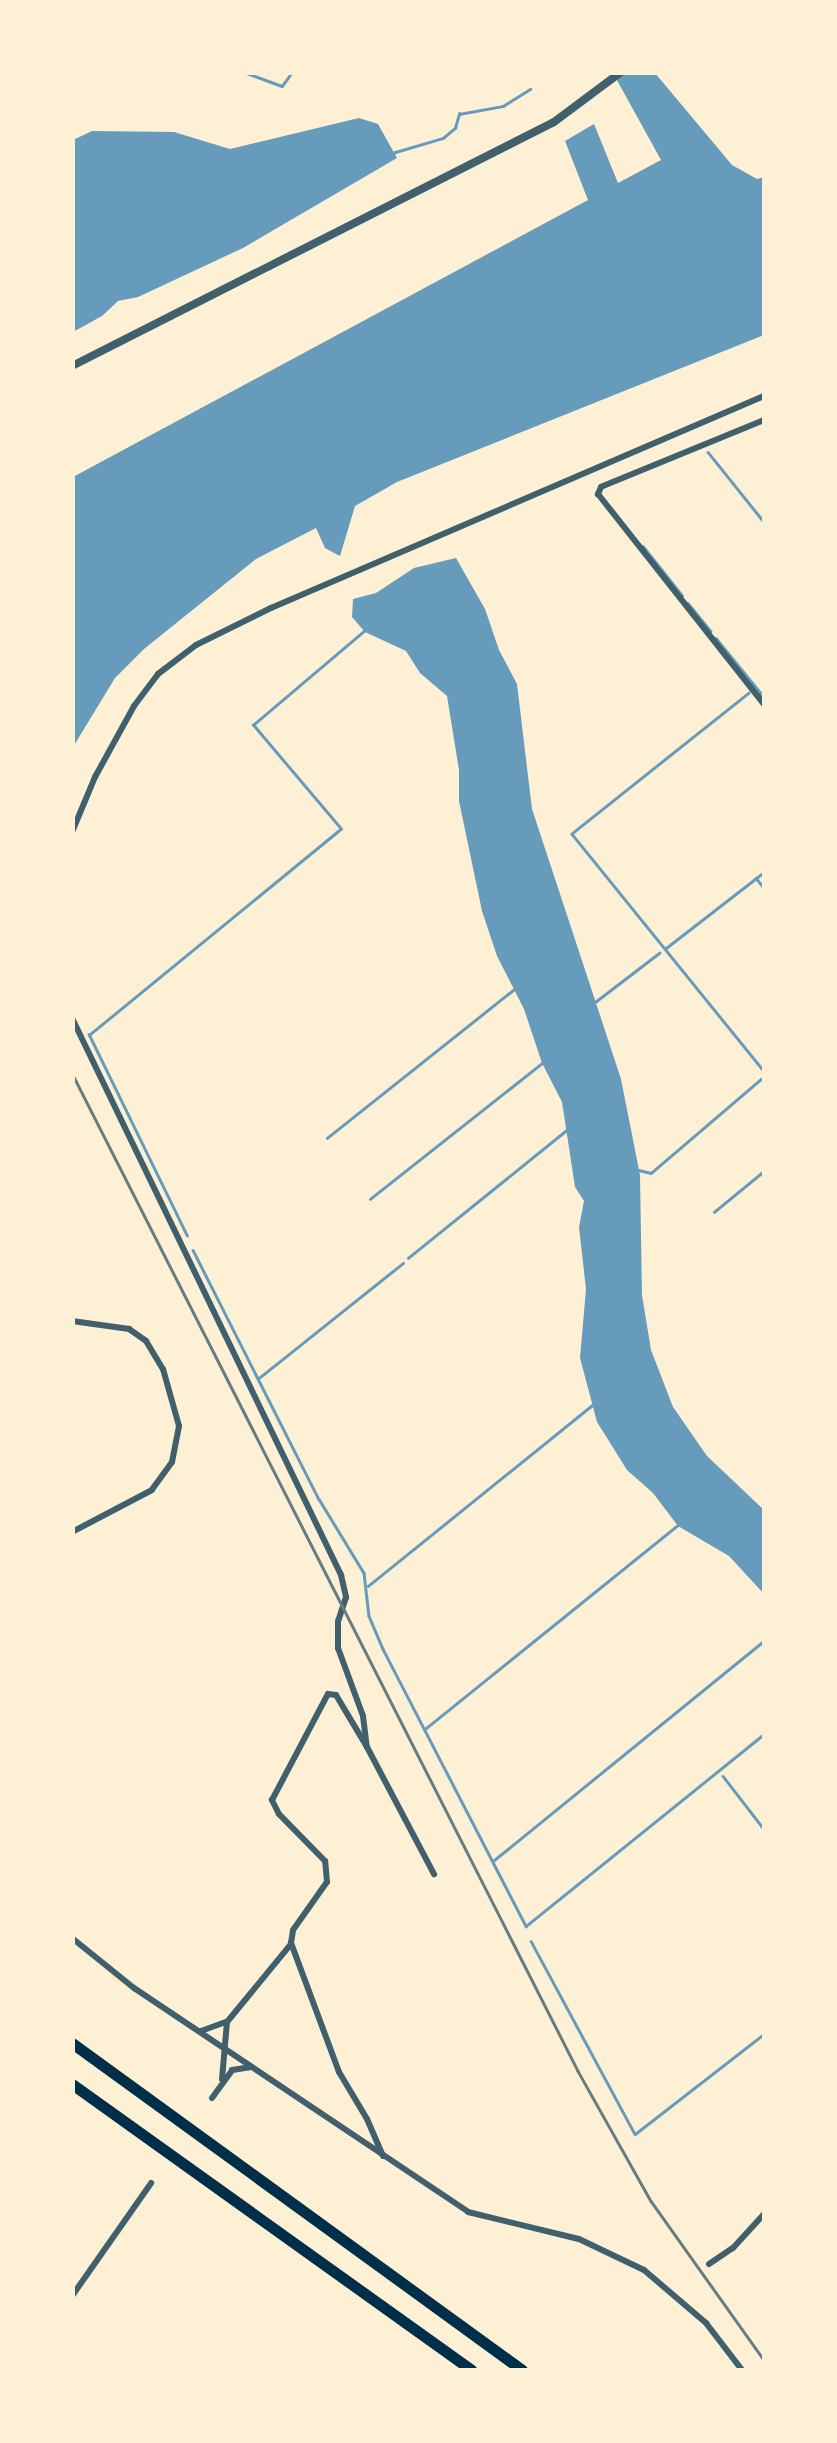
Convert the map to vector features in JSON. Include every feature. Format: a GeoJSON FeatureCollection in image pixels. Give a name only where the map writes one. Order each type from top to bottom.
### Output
{"type":"FeatureCollection","features":[{"type":"Feature","properties":{"kind":"highway"},"geometry":{"type":"LineString","coordinates":[[72,2044],[522,2370]]}},
{"type":"Feature","properties":{"kind":"highway"},"geometry":{"type":"LineString","coordinates":[[72,2084],[471,2370]]}},
{"type":"Feature","properties":{"kind":"street"},"geometry":{"type":"LineString","coordinates":[[72,366],[554,122],[604,89],[621,72]]}},
{"type":"Feature","properties":{"kind":"street"},"geometry":{"type":"LineString","coordinates":[[72,832],[95,777],[134,706],[158,674],[196,645],[271,608],[764,396]]}},
{"type":"Feature","properties":{"kind":"street"},"geometry":{"type":"LineString","coordinates":[[764,420],[601,488],[598,494],[764,704]]}},
{"type":"Feature","properties":{"kind":"street"},"geometry":{"type":"LineString","coordinates":[[72,1018],[341,1575],[346,1597],[338,1621],[338,1648],[364,1716],[368,1747]]}},
{"type":"Feature","properties":{"kind":"street"},"geometry":{"type":"LineString","coordinates":[[72,1322],[129,1329],[146,1341],[163,1369],[179,1426],[172,1462],[152,1490],[72,1532]]}},
{"type":"Feature","properties":{"kind":"street"},"geometry":{"type":"LineString","coordinates":[[384,2157],[368,2119],[339,2072],[291,1943],[293,1930],[327,1882],[328,1872],[318,1852],[279,1814],[272,1800],[328,1694],[336,1696],[368,1747],[434,1874]]}},
{"type":"Feature","properties":{"kind":"street"},"geometry":{"type":"LineString","coordinates":[[72,1938],[97,1961],[224,2050],[468,2212],[579,2240],[626,2259],[687,2304],[742,2370]]}},
{"type":"Feature","properties":{"kind":"street"},"geometry":{"type":"LineString","coordinates":[[222,2080],[227,2022],[291,1943]]}},
{"type":"Feature","properties":{"kind":"street"},"geometry":{"type":"LineString","coordinates":[[199,2031],[227,2022]]}},
{"type":"Feature","properties":{"kind":"street"},"geometry":{"type":"LineString","coordinates":[[212,2098],[234,2068],[250,2067]]}},
{"type":"Feature","properties":{"kind":"street"},"geometry":{"type":"LineString","coordinates":[[72,2296],[151,2183]]}},
{"type":"Feature","properties":{"kind":"street"},"geometry":{"type":"LineString","coordinates":[[709,2264],[733,2248],[764,2214]]}},
{"type":"Feature","properties":{"kind":"water"},"geometry":{"type":"Polygon","coordinates":[[[613,73],[655,73],[732,165],[757,179],[764,177],[764,335],[397,482],[355,506],[340,556],[325,548],[316,528],[256,559],[144,649],[115,678],[73,747],[73,477],[588,200],[565,141],[594,124],[618,183],[661,160],[613,73]]]}},
{"type":"Feature","properties":{"kind":"water"},"geometry":{"type":"Polygon","coordinates":[[[359,118],[378,124],[397,158],[243,248],[138,297],[118,301],[102,316],[73,332],[73,140],[92,131],[174,132],[230,149],[359,118]]]}},
{"type":"Feature","properties":{"kind":"water"},"geometry":{"type":"Polygon","coordinates":[[[456,558],[485,609],[499,650],[517,684],[532,809],[621,1079],[640,1175],[642,1295],[651,1350],[673,1407],[707,1456],[764,1510],[764,1594],[729,1556],[678,1526],[653,1493],[627,1470],[597,1422],[580,1358],[586,1289],[579,1227],[584,1201],[575,1187],[562,1102],[542,1063],[524,1009],[497,956],[482,911],[459,801],[459,770],[447,696],[420,673],[406,651],[365,632],[352,617],[353,599],[376,593],[414,568],[456,558]]]}},
{"type":"Feature","properties":{"kind":"waterway"},"geometry":{"type":"LineString","coordinates":[[244,72],[282,86],[292,72]]}},
{"type":"Feature","properties":{"kind":"waterway"},"geometry":{"type":"LineString","coordinates":[[392,153],[443,138],[455,128],[459,114],[503,106],[530,89]]}},
{"type":"Feature","properties":{"kind":"waterway"},"geometry":{"type":"LineString","coordinates":[[708,452],[764,522]]}},
{"type":"Feature","properties":{"kind":"waterway"},"geometry":{"type":"LineString","coordinates":[[643,546],[682,595]]}},
{"type":"Feature","properties":{"kind":"waterway"},"geometry":{"type":"LineString","coordinates":[[688,603],[711,631]]}},
{"type":"Feature","properties":{"kind":"waterway"},"geometry":{"type":"LineString","coordinates":[[187,1236],[89,1035],[341,829],[253,725],[364,631]]}},
{"type":"Feature","properties":{"kind":"waterway"},"geometry":{"type":"LineString","coordinates":[[716,638],[764,697]]}},
{"type":"Feature","properties":{"kind":"waterway"},"geometry":{"type":"LineString","coordinates":[[749,693],[572,834],[764,1071]]}},
{"type":"Feature","properties":{"kind":"waterway"},"geometry":{"type":"LineString","coordinates":[[666,948],[764,872]]}},
{"type":"Feature","properties":{"kind":"waterway"},"geometry":{"type":"LineString","coordinates":[[756,878],[764,888]]}},
{"type":"Feature","properties":{"kind":"waterway"},"geometry":{"type":"LineString","coordinates":[[595,1002],[659,953]]}},
{"type":"Feature","properties":{"kind":"waterway"},"geometry":{"type":"LineString","coordinates":[[327,1138],[513,990]]}},
{"type":"Feature","properties":{"kind":"waterway"},"geometry":{"type":"LineString","coordinates":[[370,1199],[542,1063]]}},
{"type":"Feature","properties":{"kind":"waterway"},"geometry":{"type":"LineString","coordinates":[[639,1170],[651,1173],[761,1079]]}},
{"type":"Feature","properties":{"kind":"waterway"},"geometry":{"type":"LineString","coordinates":[[408,1258],[568,1129]]}},
{"type":"Feature","properties":{"kind":"waterway"},"geometry":{"type":"LineString","coordinates":[[714,1212],[764,1171]]}},
{"type":"Feature","properties":{"kind":"waterway"},"geometry":{"type":"LineString","coordinates":[[193,1250],[319,1499],[364,1573],[369,1616],[383,1649],[526,1926],[764,1734]]}},
{"type":"Feature","properties":{"kind":"waterway"},"geometry":{"type":"LineString","coordinates":[[259,1378],[403,1263]]}},
{"type":"Feature","properties":{"kind":"waterway"},"geometry":{"type":"LineString","coordinates":[[368,1586],[595,1403]]}},
{"type":"Feature","properties":{"kind":"waterway"},"geometry":{"type":"LineString","coordinates":[[425,1729],[678,1525]]}},
{"type":"Feature","properties":{"kind":"waterway"},"geometry":{"type":"LineString","coordinates":[[493,1861],[764,1641]]}},
{"type":"Feature","properties":{"kind":"waterway"},"geometry":{"type":"LineString","coordinates":[[723,1776],[764,1829]]}},
{"type":"Feature","properties":{"kind":"waterway"},"geometry":{"type":"LineString","coordinates":[[531,1941],[635,2134],[764,2034]]}},
{"type":"Feature","properties":{"kind":"railway"},"geometry":{"type":"LineString","coordinates":[[72,1073],[578,2071],[651,2201],[764,2360]]}}]}
